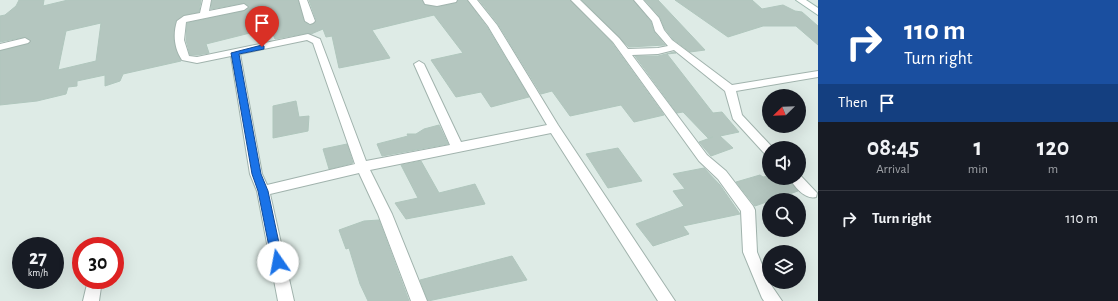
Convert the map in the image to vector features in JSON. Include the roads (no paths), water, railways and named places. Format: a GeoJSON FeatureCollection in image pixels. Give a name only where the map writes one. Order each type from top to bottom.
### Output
{"type":"FeatureCollection","features":[{"type":"Feature","properties":{"kind":"street"},"geometry":{"type":"LineString","coordinates":[[204,14],[207,0]]}},
{"type":"Feature","properties":{"kind":"street"},"geometry":{"type":"LineString","coordinates":[[303,0],[310,21]]}},
{"type":"Feature","properties":{"kind":"street"},"geometry":{"type":"LineString","coordinates":[[427,0],[428,2],[438,3],[453,0]]}},
{"type":"Feature","properties":{"kind":"street"},"geometry":{"type":"LineString","coordinates":[[472,0],[492,25],[554,128],[667,301]]}},
{"type":"Feature","properties":{"kind":"street"},"geometry":{"type":"LineString","coordinates":[[575,0],[616,40],[626,52],[702,158],[722,175],[748,210],[750,252],[767,293],[774,301]]}},
{"type":"Feature","properties":{"kind":"street"},"geometry":{"type":"LineString","coordinates":[[638,0],[656,20],[660,30],[675,47],[730,89],[737,116],[762,143]]}},
{"type":"Feature","properties":{"kind":"street"},"geometry":{"type":"LineString","coordinates":[[800,0],[818,12]]}},
{"type":"Feature","properties":{"kind":"street"},"geometry":{"type":"LineString","coordinates":[[244,7],[204,14],[187,18],[182,21],[180,27],[182,53],[185,58],[191,60],[206,59],[308,37],[313,38],[317,42],[362,167],[385,214],[419,301]]}},
{"type":"Feature","properties":{"kind":"street"},"geometry":{"type":"LineString","coordinates":[[0,47],[25,41]]}},
{"type":"Feature","properties":{"kind":"street"},"geometry":{"type":"LineString","coordinates":[[626,52],[652,51],[675,47]]}},
{"type":"Feature","properties":{"kind":"street"},"geometry":{"type":"LineString","coordinates":[[235,53],[256,174],[263,191],[286,301]]}},
{"type":"Feature","properties":{"kind":"street"},"geometry":{"type":"LineString","coordinates":[[419,64],[458,148]]}},
{"type":"Feature","properties":{"kind":"street"},"geometry":{"type":"LineString","coordinates":[[730,89],[818,74]]}},
{"type":"Feature","properties":{"kind":"street"},"geometry":{"type":"LineString","coordinates":[[263,191],[362,167],[554,128]]}},
{"type":"Feature","properties":{"kind":"street"},"geometry":{"type":"LineString","coordinates":[[803,185],[811,193]]}},
{"type":"Feature","properties":{"kind":"street"},"geometry":{"type":"LineString","coordinates":[[91,301],[93,289]]}}]}
